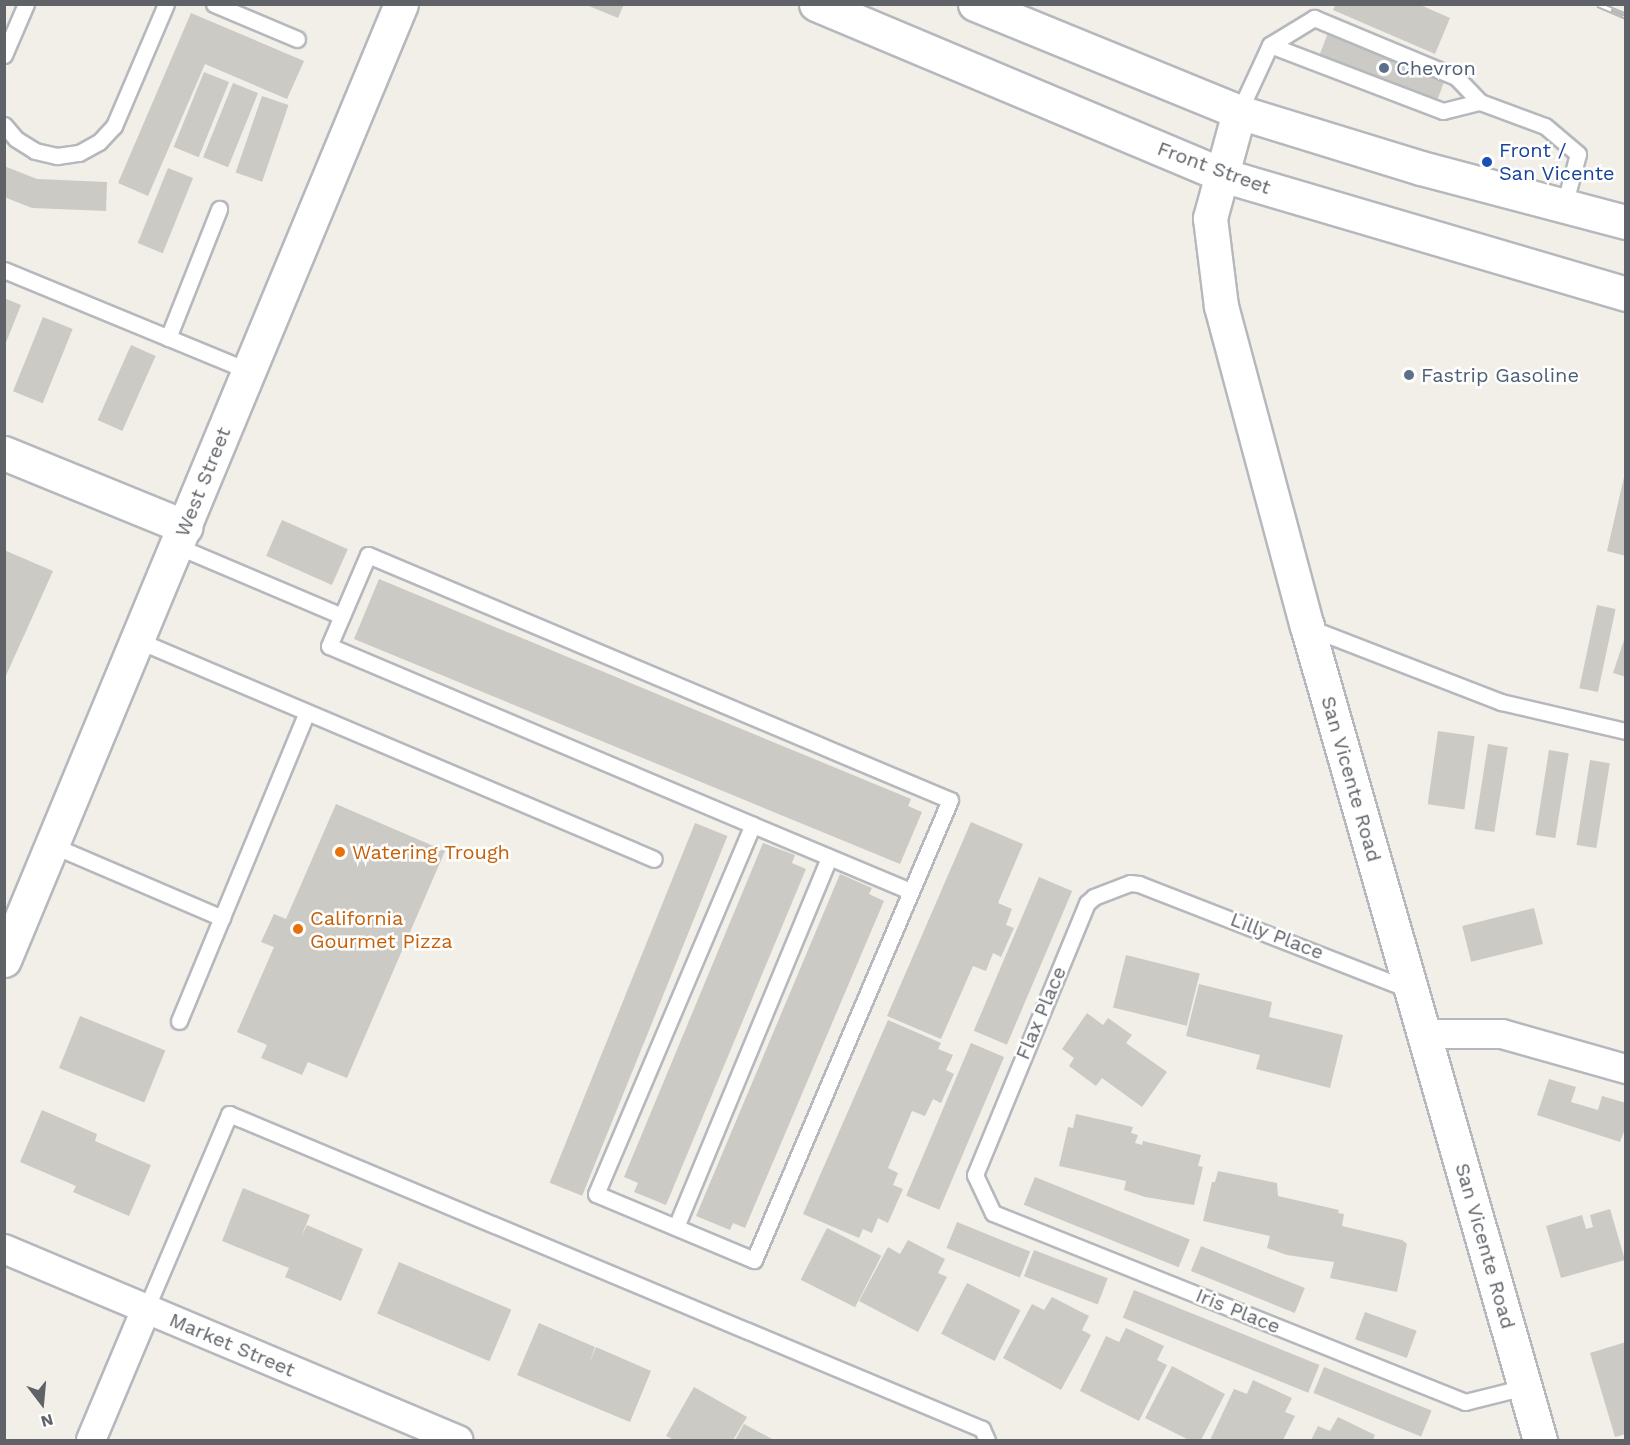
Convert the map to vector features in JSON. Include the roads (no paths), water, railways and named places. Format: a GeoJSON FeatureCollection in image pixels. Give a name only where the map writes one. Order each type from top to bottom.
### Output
{"type":"FeatureCollection","features":[{"type":"Feature","properties":{"kind":"street","name":"West Street"},"geometry":{"type":"LineString","coordinates":[[4,960],[401,4]]}},
{"type":"Feature","properties":{"kind":"street","name":"Front Street"},"geometry":{"type":"LineString","coordinates":[[816,4],[1222,175],[1626,294]]}},
{"type":"Feature","properties":{"kind":"street"},"geometry":{"type":"LineString","coordinates":[[975,4],[1239,112],[1421,168],[1626,222]]}},
{"type":"Feature","properties":{"kind":"street","name":"San Vicente Road"},"geometry":{"type":"LineString","coordinates":[[1239,112],[1210,218],[1221,306],[1307,626],[1540,1440]]}},
{"type":"Feature","properties":{"kind":"street"},"geometry":{"type":"LineString","coordinates":[[4,453],[181,536]]}},
{"type":"Feature","properties":{"kind":"street"},"geometry":{"type":"LineString","coordinates":[[1425,1034],[1502,1034],[1626,1070]]}},
{"type":"Feature","properties":{"kind":"street","name":"Market Street"},"geometry":{"type":"LineString","coordinates":[[4,1249],[459,1440]]}},
{"type":"Feature","properties":{"kind":"street"},"geometry":{"type":"LineString","coordinates":[[91,1440],[146,1309]]}},
{"type":"Feature","properties":{"kind":"lane"},"geometry":{"type":"LineString","coordinates":[[4,55],[26,4]]}},
{"type":"Feature","properties":{"kind":"lane"},"geometry":{"type":"LineString","coordinates":[[4,125],[16,139],[35,151],[57,156],[79,153],[99,142],[114,126],[166,4]]}},
{"type":"Feature","properties":{"kind":"lane"},"geometry":{"type":"LineString","coordinates":[[214,4],[297,39]]}},
{"type":"Feature","properties":{"kind":"lane"},"geometry":{"type":"LineString","coordinates":[[1239,112],[1270,45],[1314,18],[1456,77],[1480,102],[1545,126],[1578,154],[1564,206]]}},
{"type":"Feature","properties":{"kind":"lane"},"geometry":{"type":"LineString","coordinates":[[1270,45],[1443,111],[1480,102]]}},
{"type":"Feature","properties":{"kind":"lane"},"geometry":{"type":"LineString","coordinates":[[168,338],[219,209]]}},
{"type":"Feature","properties":{"kind":"lane"},"geometry":{"type":"LineString","coordinates":[[4,270],[249,371]]}},
{"type":"Feature","properties":{"kind":"lane"},"geometry":{"type":"LineString","coordinates":[[181,536],[342,616]]}},
{"type":"Feature","properties":{"kind":"lane"},"geometry":{"type":"LineString","coordinates":[[753,825],[596,1194],[754,1260],[950,800],[368,555],[329,646],[910,891]]}},
{"type":"Feature","properties":{"kind":"lane"},"geometry":{"type":"LineString","coordinates":[[1307,626],[1501,702],[1626,731]]}},
{"type":"Feature","properties":{"kind":"lane"},"geometry":{"type":"LineString","coordinates":[[137,640],[654,859]]}},
{"type":"Feature","properties":{"kind":"lane"},"geometry":{"type":"LineString","coordinates":[[179,1021],[307,712]]}},
{"type":"Feature","properties":{"kind":"lane"},"geometry":{"type":"LineString","coordinates":[[52,845],[222,918]]}},
{"type":"Feature","properties":{"kind":"lane"},"geometry":{"type":"LineString","coordinates":[[676,1227],[829,857]]}},
{"type":"Feature","properties":{"kind":"lane","name":"Lilly Place"},"geometry":{"type":"LineString","coordinates":[[1139,884],[1393,981],[1413,992]]}},
{"type":"Feature","properties":{"kind":"lane","name":"Flax Place"},"geometry":{"type":"LineString","coordinates":[[975,1175],[1087,903],[1112,890],[1139,884]]}},
{"type":"Feature","properties":{"kind":"lane"},"geometry":{"type":"LineString","coordinates":[[146,1309],[229,1114],[982,1429],[987,1440]]}},
{"type":"Feature","properties":{"kind":"lane","name":"Iris Place"},"geometry":{"type":"LineString","coordinates":[[975,1175],[993,1213],[1465,1402],[1525,1387]]}},
{"type":"Feature","properties":{"kind":"railway"},"geometry":{"type":"LineString","coordinates":[[1598,4],[1626,16]]}},
{"type":"Feature","properties":{"kind":"place","name":"Chevron"},"geometry":{"type":"Point","coordinates":[1384,68]}},
{"type":"Feature","properties":{"kind":"place","name":"Front / San Vicente"},"geometry":{"type":"Point","coordinates":[1487,162]}},
{"type":"Feature","properties":{"kind":"place","name":"Fastrip Gasoline"},"geometry":{"type":"Point","coordinates":[1409,375]}},
{"type":"Feature","properties":{"kind":"place","name":"Watering Trough"},"geometry":{"type":"Point","coordinates":[340,852]}},
{"type":"Feature","properties":{"kind":"place","name":"California Gourmet Pizza"},"geometry":{"type":"Point","coordinates":[298,929]}}]}
